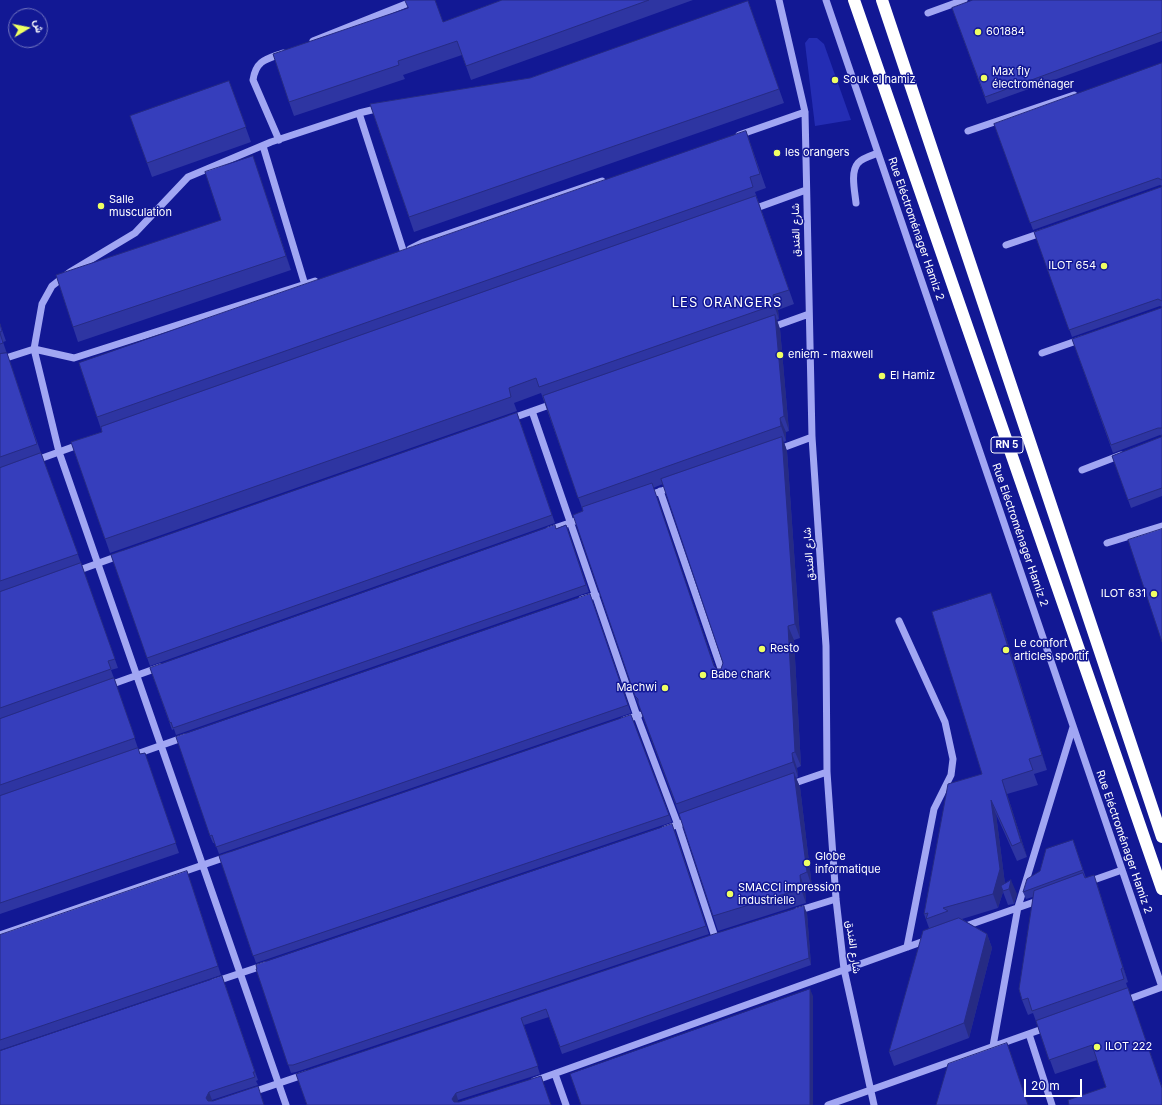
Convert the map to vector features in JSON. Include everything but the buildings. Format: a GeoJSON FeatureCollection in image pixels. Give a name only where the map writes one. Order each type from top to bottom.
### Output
{"type":"FeatureCollection","features":[{"type":"Feature","properties":{"kind":"highway","name":"RN 5"},"geometry":{"type":"LineString","coordinates":[[854,0],[1162,889]]}},
{"type":"Feature","properties":{"kind":"highway","name":"RN 5"},"geometry":{"type":"LineString","coordinates":[[882,0],[1162,837]]}},
{"type":"Feature","properties":{"kind":"street"},"geometry":{"type":"LineString","coordinates":[[305,44],[416,0]]}},
{"type":"Feature","properties":{"kind":"street","name":"شارع الفندق"},"geometry":{"type":"LineString","coordinates":[[779,0],[805,112],[812,437],[826,646],[827,772],[836,899],[844,970],[872,1090],[874,1105]]}},
{"type":"Feature","properties":{"kind":"street","name":"Rue Eléctroménager Hamiz 2"},"geometry":{"type":"LineString","coordinates":[[826,0],[1162,987]]}},
{"type":"Feature","properties":{"kind":"street"},"geometry":{"type":"LineString","coordinates":[[928,13],[964,0]]}},
{"type":"Feature","properties":{"kind":"street"},"geometry":{"type":"LineString","coordinates":[[279,140],[253,80],[255,69],[262,61],[291,50]]}},
{"type":"Feature","properties":{"kind":"street"},"geometry":{"type":"LineString","coordinates":[[968,131],[1080,93]]}},
{"type":"Feature","properties":{"kind":"street"},"geometry":{"type":"LineString","coordinates":[[286,1105],[59,452],[34,349],[42,304],[52,286],[70,272],[136,233],[188,177],[279,140],[359,113],[389,106]]}},
{"type":"Feature","properties":{"kind":"street"},"geometry":{"type":"LineString","coordinates":[[730,138],[805,112]]}},
{"type":"Feature","properties":{"kind":"street"},"geometry":{"type":"LineString","coordinates":[[359,113],[401,254],[424,242],[611,178]]}},
{"type":"Feature","properties":{"kind":"street"},"geometry":{"type":"LineString","coordinates":[[263,146],[305,285]]}},
{"type":"Feature","properties":{"kind":"street"},"geometry":{"type":"LineString","coordinates":[[856,203],[854,178],[856,168],[859,162],[878,153]]}},
{"type":"Feature","properties":{"kind":"street"},"geometry":{"type":"LineString","coordinates":[[747,211],[806,190]]}},
{"type":"Feature","properties":{"kind":"street"},"geometry":{"type":"LineString","coordinates":[[1006,245],[1051,229]]}},
{"type":"Feature","properties":{"kind":"street"},"geometry":{"type":"LineString","coordinates":[[0,360],[34,349],[74,358],[326,278]]}},
{"type":"Feature","properties":{"kind":"street"},"geometry":{"type":"LineString","coordinates":[[764,330],[809,314]]}},
{"type":"Feature","properties":{"kind":"street"},"geometry":{"type":"LineString","coordinates":[[1042,353],[1087,337]]}},
{"type":"Feature","properties":{"kind":"street"},"geometry":{"type":"LineString","coordinates":[[505,421],[562,400]]}},
{"type":"Feature","properties":{"kind":"street"},"geometry":{"type":"LineString","coordinates":[[532,411],[638,715],[678,824],[715,937]]}},
{"type":"Feature","properties":{"kind":"street"},"geometry":{"type":"LineString","coordinates":[[769,453],[812,437]]}},
{"type":"Feature","properties":{"kind":"street"},"geometry":{"type":"LineString","coordinates":[[30,462],[89,441]]}},
{"type":"Feature","properties":{"kind":"street"},"geometry":{"type":"LineString","coordinates":[[1082,470],[1126,453]]}},
{"type":"Feature","properties":{"kind":"street"},"geometry":{"type":"LineString","coordinates":[[638,499],[682,483]]}},
{"type":"Feature","properties":{"kind":"street"},"geometry":{"type":"LineString","coordinates":[[660,491],[724,680]]}},
{"type":"Feature","properties":{"kind":"street"},"geometry":{"type":"LineString","coordinates":[[541,533],[593,515]]}},
{"type":"Feature","properties":{"kind":"street"},"geometry":{"type":"LineString","coordinates":[[1107,543],[1162,526]]}},
{"type":"Feature","properties":{"kind":"street"},"geometry":{"type":"LineString","coordinates":[[68,574],[128,553]]}},
{"type":"Feature","properties":{"kind":"street"},"geometry":{"type":"LineString","coordinates":[[573,602],[596,595]]}},
{"type":"Feature","properties":{"kind":"street"},"geometry":{"type":"LineString","coordinates":[[900,621],[945,722],[953,759],[951,775],[934,809],[907,947]]}},
{"type":"Feature","properties":{"kind":"street"},"geometry":{"type":"LineString","coordinates":[[101,688],[167,665]]}},
{"type":"Feature","properties":{"kind":"street"},"geometry":{"type":"LineString","coordinates":[[614,724],[638,715]]}},
{"type":"Feature","properties":{"kind":"street"},"geometry":{"type":"LineString","coordinates":[[993,1046],[1018,908],[1073,726]]}},
{"type":"Feature","properties":{"kind":"street"},"geometry":{"type":"LineString","coordinates":[[124,758],[191,735]]}},
{"type":"Feature","properties":{"kind":"street"},"geometry":{"type":"LineString","coordinates":[[782,788],[827,772]]}},
{"type":"Feature","properties":{"kind":"street"},"geometry":{"type":"LineString","coordinates":[[656,832],[700,817]]}},
{"type":"Feature","properties":{"kind":"street"},"geometry":{"type":"LineString","coordinates":[[0,935],[240,852]]}},
{"type":"Feature","properties":{"kind":"street"},"geometry":{"type":"LineString","coordinates":[[1078,886],[1122,870]]}},
{"type":"Feature","properties":{"kind":"street"},"geometry":{"type":"LineString","coordinates":[[959,928],[1048,897]]}},
{"type":"Feature","properties":{"kind":"street"},"geometry":{"type":"LineString","coordinates":[[790,913],[836,899]]}},
{"type":"Feature","properties":{"kind":"street"},"geometry":{"type":"LineString","coordinates":[[707,940],[722,935]]}},
{"type":"Feature","properties":{"kind":"street"},"geometry":{"type":"LineString","coordinates":[[526,1084],[937,936]]}},
{"type":"Feature","properties":{"kind":"street"},"geometry":{"type":"LineString","coordinates":[[203,986],[270,963]]}},
{"type":"Feature","properties":{"kind":"street"},"geometry":{"type":"LineString","coordinates":[[1118,1003],[1162,987]]}},
{"type":"Feature","properties":{"kind":"street"},"geometry":{"type":"LineString","coordinates":[[828,1105],[1058,1024]]}},
{"type":"Feature","properties":{"kind":"street"},"geometry":{"type":"LineString","coordinates":[[1029,1034],[1052,1105]]}},
{"type":"Feature","properties":{"kind":"street"},"geometry":{"type":"LineString","coordinates":[[243,1095],[316,1071]]}},
{"type":"Feature","properties":{"kind":"street"},"geometry":{"type":"LineString","coordinates":[[555,1074],[566,1105]]}},
{"type":"Feature","properties":{"kind":"shaded area"},"geometry":{"type":"Polygon","coordinates":[[[809,38],[817,38],[824,44],[851,120],[815,126],[805,43],[809,38]]]}},
{"type":"Feature","properties":{"kind":"place","name":"601884"},"geometry":{"type":"Point","coordinates":[978,32]}},
{"type":"Feature","properties":{"kind":"place","name":"Max fly électroménager"},"geometry":{"type":"Point","coordinates":[984,78]}},
{"type":"Feature","properties":{"kind":"place","name":"Souk el hamiz"},"geometry":{"type":"Point","coordinates":[835,80]}},
{"type":"Feature","properties":{"kind":"place","name":"les orangers"},"geometry":{"type":"Point","coordinates":[777,153]}},
{"type":"Feature","properties":{"kind":"place","name":"Salle musculation"},"geometry":{"type":"Point","coordinates":[101,206]}},
{"type":"Feature","properties":{"kind":"place","name":"ILOT 654"},"geometry":{"type":"Point","coordinates":[1104,266]}},
{"type":"Feature","properties":{"kind":"place","name":"eniem - maxwell"},"geometry":{"type":"Point","coordinates":[780,355]}},
{"type":"Feature","properties":{"kind":"place","name":"El Hamiz"},"geometry":{"type":"Point","coordinates":[882,376]}},
{"type":"Feature","properties":{"kind":"place","name":"ILOT 631"},"geometry":{"type":"Point","coordinates":[1154,594]}},
{"type":"Feature","properties":{"kind":"place","name":"Resto"},"geometry":{"type":"Point","coordinates":[762,649]}},
{"type":"Feature","properties":{"kind":"place","name":"Le confort articles sportif"},"geometry":{"type":"Point","coordinates":[1006,650]}},
{"type":"Feature","properties":{"kind":"place","name":"Babe chark"},"geometry":{"type":"Point","coordinates":[703,675]}},
{"type":"Feature","properties":{"kind":"place","name":"Machwi"},"geometry":{"type":"Point","coordinates":[665,688]}},
{"type":"Feature","properties":{"kind":"place","name":"Globe informatique"},"geometry":{"type":"Point","coordinates":[807,863]}},
{"type":"Feature","properties":{"kind":"place","name":"SMACCI impression industrielle"},"geometry":{"type":"Point","coordinates":[730,894]}},
{"type":"Feature","properties":{"kind":"place","name":"ILOT 222"},"geometry":{"type":"Point","coordinates":[1097,1047]}},
{"type":"Feature","properties":{"kind":"district","name":"LES ORANGERS"},"geometry":{"type":"Point","coordinates":[727,303]}}]}
